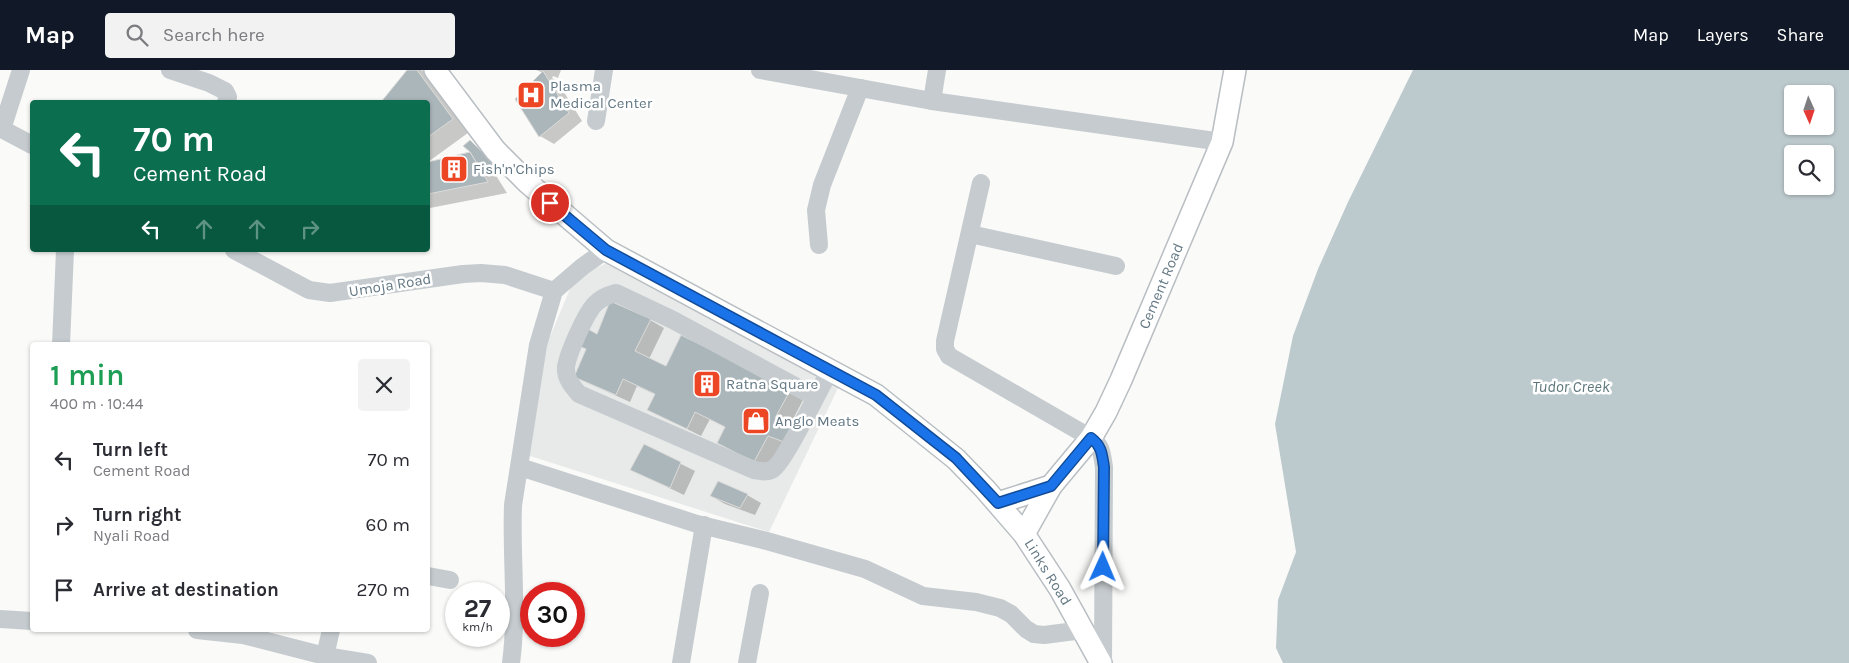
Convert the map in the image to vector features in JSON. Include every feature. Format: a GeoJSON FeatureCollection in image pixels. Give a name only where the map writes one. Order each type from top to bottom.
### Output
{"type":"FeatureCollection","features":[{"type":"Feature","properties":{"kind":"main road","name":"Links Road"},"geometry":{"type":"LineString","coordinates":[[435,70],[495,150],[528,183],[606,250],[876,395],[956,458],[1024,534],[1084,630],[1102,663]]}},
{"type":"Feature","properties":{"kind":"main road","name":"Cement Road"},"geometry":{"type":"LineString","coordinates":[[1024,534],[1051,486],[1091,438],[1106,412],[1149,317],[1222,142],[1235,70]]}},
{"type":"Feature","properties":{"kind":"main road"},"geometry":{"type":"LineString","coordinates":[[992,496],[1051,486]]}},
{"type":"Feature","properties":{"kind":"street"},"geometry":{"type":"LineString","coordinates":[[21,70],[1,132],[30,143]]}},
{"type":"Feature","properties":{"kind":"street"},"geometry":{"type":"LineString","coordinates":[[596,122],[604,70]]}},
{"type":"Feature","properties":{"kind":"street"},"geometry":{"type":"LineString","coordinates":[[760,70],[932,101],[1222,142]]}},
{"type":"Feature","properties":{"kind":"street"},"geometry":{"type":"LineString","coordinates":[[932,101],[937,70]]}},
{"type":"Feature","properties":{"kind":"street"},"geometry":{"type":"LineString","coordinates":[[180,72],[225,91],[228,97],[227,100]]}},
{"type":"Feature","properties":{"kind":"street"},"geometry":{"type":"LineString","coordinates":[[819,245],[816,210],[822,185],[860,88]]}},
{"type":"Feature","properties":{"kind":"street"},"geometry":{"type":"LineString","coordinates":[[981,183],[945,341],[946,353],[1091,438],[1102,452],[1104,467],[1102,663]]}},
{"type":"Feature","properties":{"kind":"street"},"geometry":{"type":"LineString","coordinates":[[970,234],[1116,266]]}},
{"type":"Feature","properties":{"kind":"street"},"geometry":{"type":"LineString","coordinates":[[511,663],[514,603],[513,505],[538,345],[554,291],[606,250]]}},
{"type":"Feature","properties":{"kind":"street"},"geometry":{"type":"LineString","coordinates":[[61,342],[65,252]]}},
{"type":"Feature","properties":{"kind":"street","name":"Umoja Road"},"geometry":{"type":"LineString","coordinates":[[238,252],[309,290],[330,293],[481,273],[506,275],[554,291]]}},
{"type":"Feature","properties":{"kind":"street"},"geometry":{"type":"LineString","coordinates":[[816,397],[673,320],[616,293],[594,304],[578,334],[566,367],[569,383],[579,394],[754,470],[766,472],[774,469],[782,457],[816,397],[830,370]]}},
{"type":"Feature","properties":{"kind":"street"},"geometry":{"type":"LineString","coordinates":[[520,467],[704,526],[763,540],[865,570],[923,596],[976,602],[1000,608],[1011,614],[1034,634],[1044,635],[1084,630]]}},
{"type":"Feature","properties":{"kind":"street"},"geometry":{"type":"LineString","coordinates":[[681,663],[704,526]]}},
{"type":"Feature","properties":{"kind":"street"},"geometry":{"type":"LineString","coordinates":[[430,576],[450,580]]}},
{"type":"Feature","properties":{"kind":"street"},"geometry":{"type":"LineString","coordinates":[[746,663],[760,593]]}},
{"type":"Feature","properties":{"kind":"street"},"geometry":{"type":"LineString","coordinates":[[0,619],[30,621]]}},
{"type":"Feature","properties":{"kind":"street"},"geometry":{"type":"LineString","coordinates":[[228,632],[243,633],[325,656],[368,663]]}},
{"type":"Feature","properties":{"kind":"street"},"geometry":{"type":"LineString","coordinates":[[325,656],[331,632]]}},
{"type":"Feature","properties":{"kind":"shaded area","name":"Ratna Square"},"geometry":{"type":"Polygon","coordinates":[[[607,263],[839,386],[769,532],[527,455],[539,363],[575,277],[607,263]]]}},
{"type":"Feature","properties":{"kind":"water","name":"Tudor Creek"},"geometry":{"type":"Polygon","coordinates":[[[1413,70],[1849,70],[1849,663],[1283,663],[1276,648],[1278,600],[1296,552],[1275,424],[1293,336],[1318,269],[1348,202],[1413,70]]]}},
{"type":"Feature","properties":{"kind":"building"},"geometry":{"type":"Polygon","coordinates":[[[407,70],[417,70],[453,119],[430,136],[430,100],[383,100],[407,70]]]}},
{"type":"Feature","properties":{"kind":"building"},"geometry":{"type":"Polygon","coordinates":[[[543,71],[569,113],[539,137],[515,99],[543,71]]]}},
{"type":"Feature","properties":{"kind":"building"},"geometry":{"type":"Polygon","coordinates":[[[470,140],[499,169],[484,176],[470,152],[463,146],[470,140]]]}},
{"type":"Feature","properties":{"kind":"building","name":"Fish'n'Chips"},"geometry":{"type":"Polygon","coordinates":[[[470,152],[488,182],[430,194],[430,162],[470,152]]]}},
{"type":"Feature","properties":{"kind":"building","name":"Ratna Square"},"geometry":{"type":"Polygon","coordinates":[[[610,301],[651,319],[635,351],[666,366],[681,335],[791,389],[775,418],[792,427],[784,442],[768,436],[754,462],[717,443],[725,427],[695,412],[687,429],[647,410],[655,394],[623,379],[616,395],[574,377],[586,349],[581,347],[588,329],[597,334],[610,301]]]}},
{"type":"Feature","properties":{"kind":"building"},"geometry":{"type":"Polygon","coordinates":[[[644,444],[681,462],[670,488],[630,470],[644,444]]]}},
{"type":"Feature","properties":{"kind":"building"},"geometry":{"type":"Polygon","coordinates":[[[718,481],[748,494],[740,508],[710,496],[718,481]]]}},
{"type":"Feature","properties":{"kind":"place","name":"Plasma Medical Center"},"geometry":{"type":"Point","coordinates":[531,95]}},
{"type":"Feature","properties":{"kind":"place","name":"Fish'n'Chips"},"geometry":{"type":"Point","coordinates":[454,169]}},
{"type":"Feature","properties":{"kind":"place","name":"Ratna Square"},"geometry":{"type":"Point","coordinates":[707,384]}},
{"type":"Feature","properties":{"kind":"place","name":"Anglo Meats"},"geometry":{"type":"Point","coordinates":[756,421]}},
{"type":"Feature","properties":{"kind":"route"},"geometry":{"type":"LineString","coordinates":[[550,203],[606,250],[876,395],[956,458],[998,503],[1051,486],[1091,438],[1102,452],[1104,467],[1103,567]]}}]}
